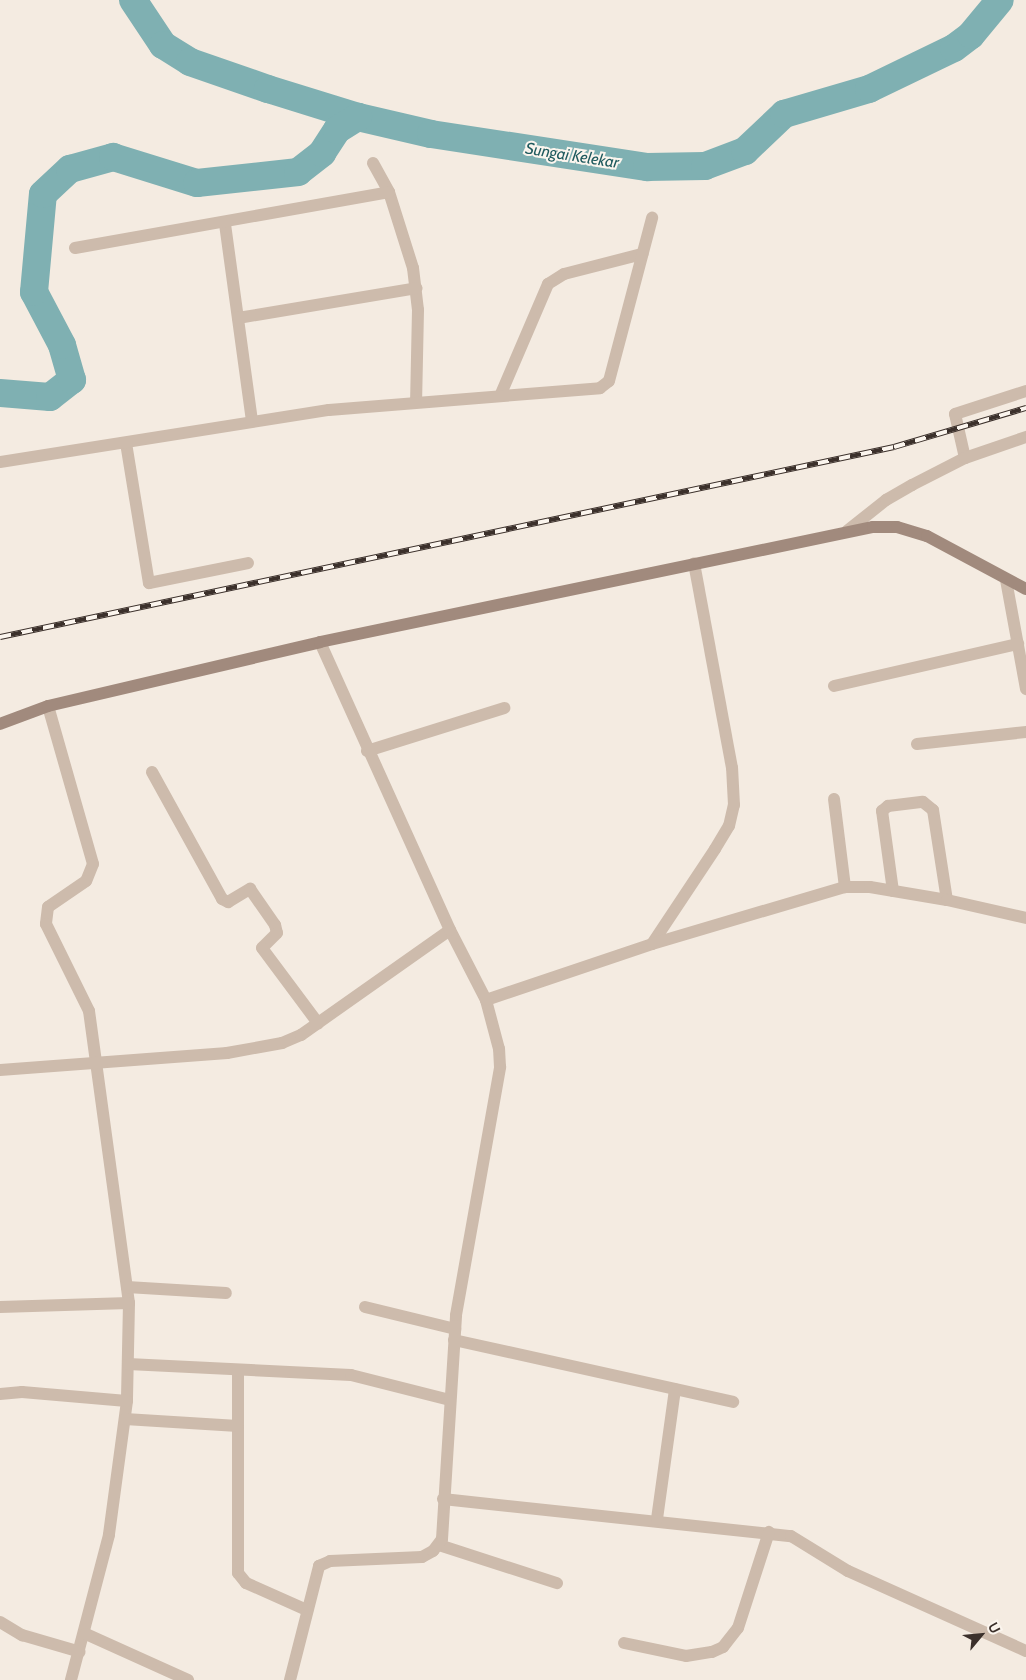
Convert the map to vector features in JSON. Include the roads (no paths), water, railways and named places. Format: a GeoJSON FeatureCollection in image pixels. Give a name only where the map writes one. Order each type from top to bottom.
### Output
{"type":"FeatureCollection","features":[{"type":"Feature","properties":{"kind":"street"},"geometry":{"type":"LineString","coordinates":[[373,163],[389,192],[417,288],[416,402]]}},
{"type":"Feature","properties":{"kind":"street"},"geometry":{"type":"LineString","coordinates":[[75,248],[225,224],[389,192]]}},
{"type":"Feature","properties":{"kind":"street"},"geometry":{"type":"LineString","coordinates":[[0,462],[126,443],[252,420],[416,402],[588,390],[605,386],[610,381],[652,218]]}},
{"type":"Feature","properties":{"kind":"street"},"geometry":{"type":"LineString","coordinates":[[225,224],[252,420]]}},
{"type":"Feature","properties":{"kind":"street"},"geometry":{"type":"LineString","coordinates":[[500,396],[543,292],[554,279],[642,254]]}},
{"type":"Feature","properties":{"kind":"street"},"geometry":{"type":"LineString","coordinates":[[238,318],[417,288]]}},
{"type":"Feature","properties":{"kind":"street"},"geometry":{"type":"LineString","coordinates":[[965,458],[955,414],[1026,392]]}},
{"type":"Feature","properties":{"kind":"street"},"geometry":{"type":"LineString","coordinates":[[848,531],[886,500],[965,458],[1026,437]]}},
{"type":"Feature","properties":{"kind":"street"},"geometry":{"type":"LineString","coordinates":[[126,443],[148,583],[248,563]]}},
{"type":"Feature","properties":{"kind":"street"},"geometry":{"type":"LineString","coordinates":[[0,724],[48,706],[320,642],[848,531],[897,527],[927,536],[1006,580],[1026,589]]}},
{"type":"Feature","properties":{"kind":"street"},"geometry":{"type":"LineString","coordinates":[[652,944],[716,849],[729,826],[734,805],[732,768],[694,563]]}},
{"type":"Feature","properties":{"kind":"street"},"geometry":{"type":"LineString","coordinates":[[1006,580],[1026,690]]}},
{"type":"Feature","properties":{"kind":"street"},"geometry":{"type":"LineString","coordinates":[[290,1680],[318,1570],[323,1563],[422,1558],[439,1545],[442,1539],[454,1334],[500,1067],[486,1000],[450,930],[367,751],[320,642]]}},
{"type":"Feature","properties":{"kind":"street"},"geometry":{"type":"LineString","coordinates":[[834,686],[1018,644]]}},
{"type":"Feature","properties":{"kind":"street"},"geometry":{"type":"LineString","coordinates":[[48,706],[93,864],[86,881],[48,907],[46,924],[89,1011],[99,1064],[129,1303],[127,1402],[109,1535],[86,1634],[71,1680]]}},
{"type":"Feature","properties":{"kind":"street"},"geometry":{"type":"LineString","coordinates":[[367,751],[504,708]]}},
{"type":"Feature","properties":{"kind":"street"},"geometry":{"type":"LineString","coordinates":[[917,744],[1026,732]]}},
{"type":"Feature","properties":{"kind":"street"},"geometry":{"type":"LineString","coordinates":[[152,772],[222,899],[228,902],[250,889],[275,926],[277,934],[262,948],[318,1023]]}},
{"type":"Feature","properties":{"kind":"street"},"geometry":{"type":"LineString","coordinates":[[834,799],[845,887]]}},
{"type":"Feature","properties":{"kind":"street"},"geometry":{"type":"LineString","coordinates":[[893,890],[882,810],[888,806],[923,802],[933,810],[947,900]]}},
{"type":"Feature","properties":{"kind":"street"},"geometry":{"type":"LineString","coordinates":[[486,1000],[652,944],[845,887],[893,890],[1026,918]]}},
{"type":"Feature","properties":{"kind":"street"},"geometry":{"type":"LineString","coordinates":[[0,1070],[99,1064],[262,1048],[301,1035],[450,930]]}},
{"type":"Feature","properties":{"kind":"street"},"geometry":{"type":"LineString","coordinates":[[127,1287],[226,1293]]}},
{"type":"Feature","properties":{"kind":"street"},"geometry":{"type":"LineString","coordinates":[[0,1307],[129,1303]]}},
{"type":"Feature","properties":{"kind":"street"},"geometry":{"type":"LineString","coordinates":[[365,1307],[454,1334],[733,1402]]}},
{"type":"Feature","properties":{"kind":"street"},"geometry":{"type":"LineString","coordinates":[[128,1364],[351,1375],[450,1400]]}},
{"type":"Feature","properties":{"kind":"street"},"geometry":{"type":"LineString","coordinates":[[238,1370],[238,1573],[246,1584],[307,1610]]}},
{"type":"Feature","properties":{"kind":"street"},"geometry":{"type":"LineString","coordinates":[[657,1519],[675,1389]]}},
{"type":"Feature","properties":{"kind":"street"},"geometry":{"type":"LineString","coordinates":[[0,1394],[22,1392],[127,1402]]}},
{"type":"Feature","properties":{"kind":"street"},"geometry":{"type":"LineString","coordinates":[[125,1420],[238,1426]]}},
{"type":"Feature","properties":{"kind":"street"},"geometry":{"type":"LineString","coordinates":[[443,1499],[657,1519],[769,1532],[800,1539],[848,1571],[1026,1651]]}},
{"type":"Feature","properties":{"kind":"street"},"geometry":{"type":"LineString","coordinates":[[624,1643],[686,1656],[712,1652],[723,1647],[738,1628],[769,1532]]}},
{"type":"Feature","properties":{"kind":"street"},"geometry":{"type":"LineString","coordinates":[[439,1545],[557,1583]]}},
{"type":"Feature","properties":{"kind":"street"},"geometry":{"type":"LineString","coordinates":[[0,1622],[22,1635],[80,1652]]}},
{"type":"Feature","properties":{"kind":"street"},"geometry":{"type":"LineString","coordinates":[[86,1634],[188,1680]]}},
{"type":"Feature","properties":{"kind":"waterway","name":"Sungai Kelekar"},"geometry":{"type":"LineString","coordinates":[[133,0],[163,45],[190,62],[268,89],[358,117],[431,134],[647,167],[705,166],[745,151],[784,114],[869,89],[954,48],[971,35],[1000,0]]}},
{"type":"Feature","properties":{"kind":"waterway"},"geometry":{"type":"LineString","coordinates":[[0,393],[50,397],[72,380],[62,345],[34,292],[43,194],[70,169],[113,157],[197,183],[298,172],[322,153],[337,130],[358,117]]}},
{"type":"Feature","properties":{"kind":"railway"},"geometry":{"type":"LineString","coordinates":[[0,637],[894,447],[1026,408]]}}]}
